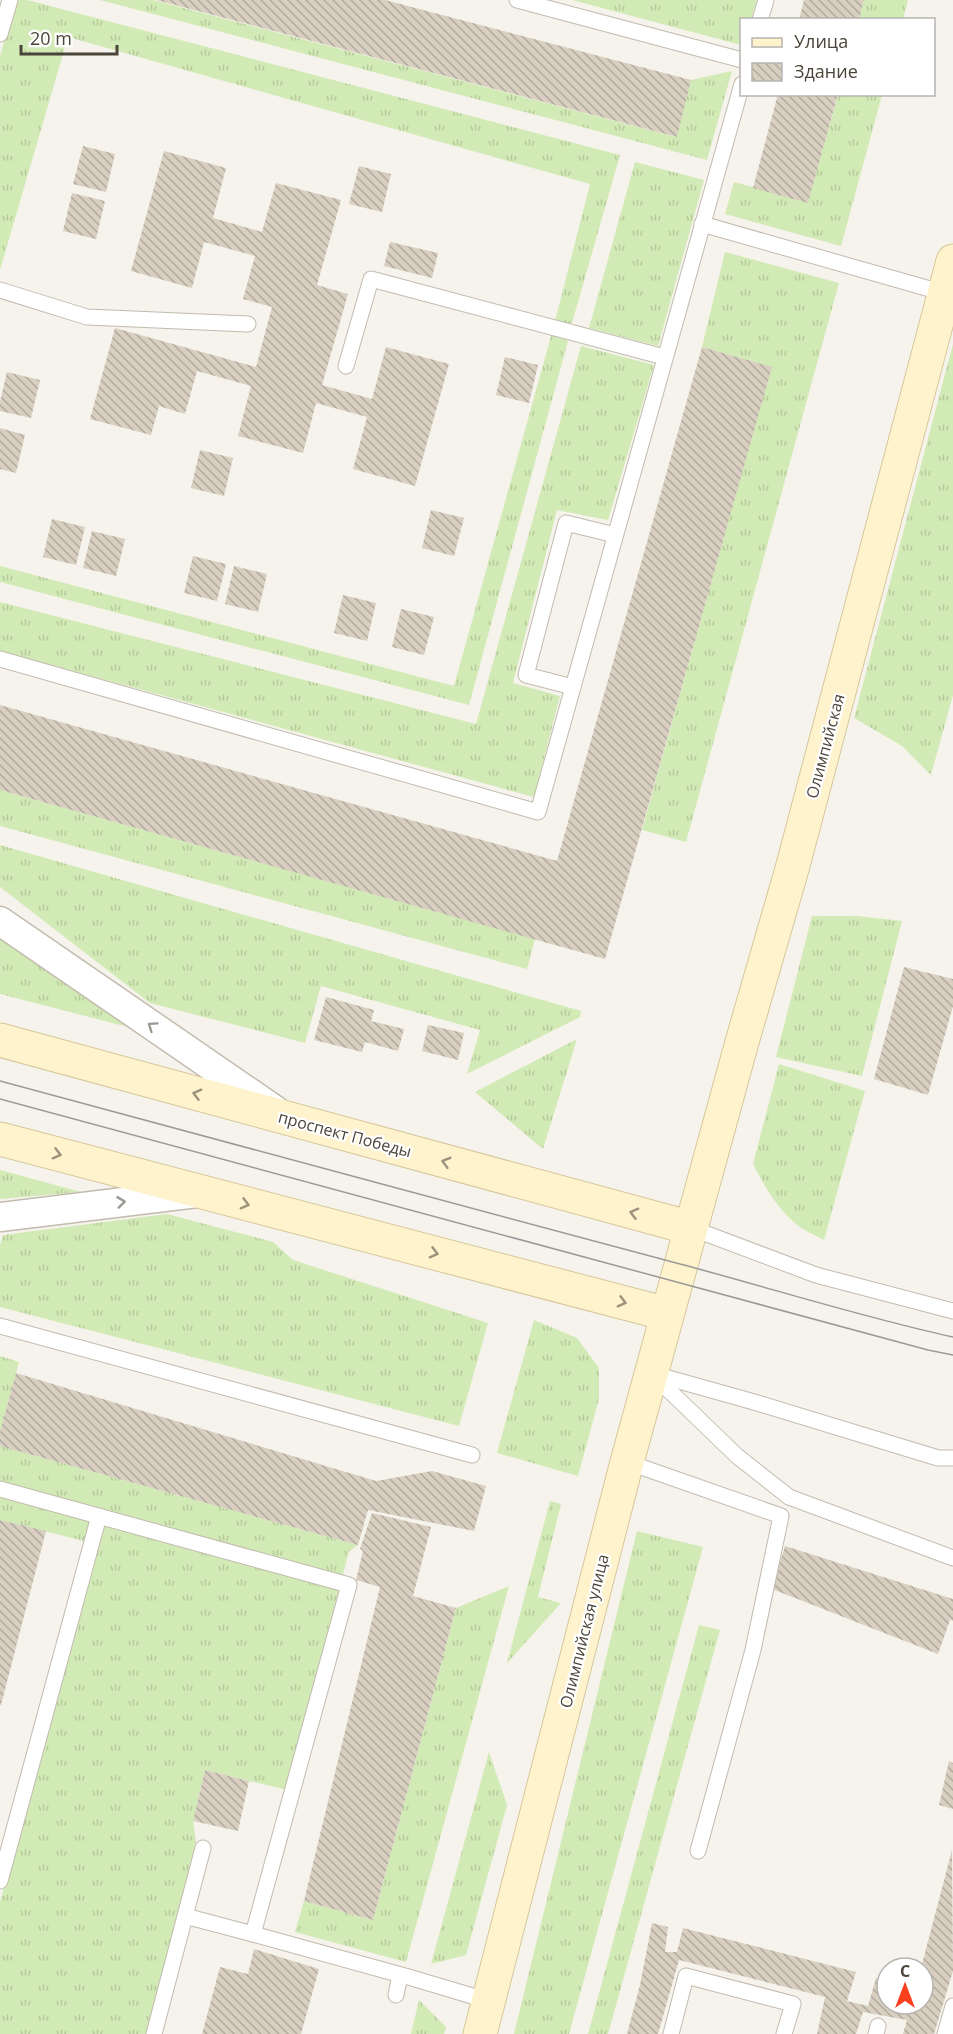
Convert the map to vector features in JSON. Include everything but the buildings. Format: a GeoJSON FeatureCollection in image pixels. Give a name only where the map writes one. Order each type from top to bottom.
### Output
{"type":"FeatureCollection","features":[{"type":"Feature","properties":{"kind":"main road","name":"Олимпийская"},"geometry":{"type":"LineString","coordinates":[[691,1228],[792,869],[953,261]]}},
{"type":"Feature","properties":{"kind":"main road","name":"проспект Победы"},"geometry":{"type":"LineString","coordinates":[[0,1041],[691,1228]]}},
{"type":"Feature","properties":{"kind":"main road"},"geometry":{"type":"LineString","coordinates":[[0,1139],[667,1314]]}},
{"type":"Feature","properties":{"kind":"main road","name":"Олимпийская улица"},"geometry":{"type":"LineString","coordinates":[[480,2034],[627,1462],[691,1228]]}},
{"type":"Feature","properties":{"kind":"street"},"geometry":{"type":"LineString","coordinates":[[0,921],[286,1118]]}},
{"type":"Feature","properties":{"kind":"street"},"geometry":{"type":"LineString","coordinates":[[0,1217],[202,1192]]}},
{"type":"Feature","properties":{"kind":"lane"},"geometry":{"type":"LineString","coordinates":[[0,34],[9,0]]}},
{"type":"Feature","properties":{"kind":"lane"},"geometry":{"type":"LineString","coordinates":[[517,0],[740,60]]}},
{"type":"Feature","properties":{"kind":"lane"},"geometry":{"type":"LineString","coordinates":[[761,18],[766,0]]}},
{"type":"Feature","properties":{"kind":"lane"},"geometry":{"type":"LineString","coordinates":[[0,659],[538,812],[740,88]]}},
{"type":"Feature","properties":{"kind":"lane"},"geometry":{"type":"LineString","coordinates":[[702,224],[944,293]]}},
{"type":"Feature","properties":{"kind":"lane"},"geometry":{"type":"LineString","coordinates":[[346,366],[371,279],[664,357]]}},
{"type":"Feature","properties":{"kind":"lane"},"geometry":{"type":"LineString","coordinates":[[0,291],[87,317],[248,324]]}},
{"type":"Feature","properties":{"kind":"lane"},"geometry":{"type":"LineString","coordinates":[[573,687],[526,675],[566,523],[615,535]]}},
{"type":"Feature","properties":{"kind":"lane"},"geometry":{"type":"LineString","coordinates":[[691,1228],[816,1275],[953,1311]]}},
{"type":"Feature","properties":{"kind":"lane"},"geometry":{"type":"LineString","coordinates":[[0,1326],[472,1455]]}},
{"type":"Feature","properties":{"kind":"lane"},"geometry":{"type":"LineString","coordinates":[[651,1373],[938,1458],[953,1458]]}},
{"type":"Feature","properties":{"kind":"lane"},"geometry":{"type":"LineString","coordinates":[[651,1373],[737,1456],[789,1497],[953,1558]]}},
{"type":"Feature","properties":{"kind":"lane"},"geometry":{"type":"LineString","coordinates":[[627,1462],[781,1516],[753,1650],[698,1851]]}},
{"type":"Feature","properties":{"kind":"lane"},"geometry":{"type":"LineString","coordinates":[[0,1489],[349,1585],[253,1934]]}},
{"type":"Feature","properties":{"kind":"lane"},"geometry":{"type":"LineString","coordinates":[[0,1881],[99,1516]]}},
{"type":"Feature","properties":{"kind":"lane"},"geometry":{"type":"LineString","coordinates":[[154,2034],[203,1848]]}},
{"type":"Feature","properties":{"kind":"lane"},"geometry":{"type":"LineString","coordinates":[[185,1916],[489,2001]]}},
{"type":"Feature","properties":{"kind":"lane"},"geometry":{"type":"LineString","coordinates":[[396,1995],[400,1975]]}},
{"type":"Feature","properties":{"kind":"lane"},"geometry":{"type":"LineString","coordinates":[[671,2034],[686,1976],[792,2004],[784,2034]]}},
{"type":"Feature","properties":{"kind":"lane"},"geometry":{"type":"LineString","coordinates":[[945,2034],[953,2006]]}},
{"type":"Feature","properties":{"kind":"green space"},"geometry":{"type":"Polygon","coordinates":[[[16,0],[27,0],[620,155],[572,323],[553,329],[590,184],[68,37],[0,270],[0,56],[16,0]]]}},
{"type":"Feature","properties":{"kind":"green space"},"geometry":{"type":"Polygon","coordinates":[[[100,0],[153,0],[676,137],[691,80],[732,71],[707,160],[100,0]]]}},
{"type":"Feature","properties":{"kind":"green space"},"geometry":{"type":"Polygon","coordinates":[[[572,0],[757,0],[751,18],[740,18],[740,45],[572,0]]]}},
{"type":"Feature","properties":{"kind":"green space"},"geometry":{"type":"Polygon","coordinates":[[[864,0],[908,0],[903,18],[860,18],[864,0]]]}},
{"type":"Feature","properties":{"kind":"green space"},"geometry":{"type":"Polygon","coordinates":[[[838,96],[882,96],[841,246],[725,214],[734,182],[808,202],[838,96]]]}},
{"type":"Feature","properties":{"kind":"green space"},"geometry":{"type":"Polygon","coordinates":[[[635,162],[704,180],[658,346],[589,328],[635,162]]]}},
{"type":"Feature","properties":{"kind":"green space"},"geometry":{"type":"Polygon","coordinates":[[[725,252],[839,283],[686,842],[642,830],[771,367],[702,347],[725,252]]]}},
{"type":"Feature","properties":{"kind":"green space"},"geometry":{"type":"Polygon","coordinates":[[[553,329],[568,341],[469,705],[0,582],[0,566],[454,686],[553,329]]]}},
{"type":"Feature","properties":{"kind":"green space"},"geometry":{"type":"Polygon","coordinates":[[[953,344],[953,695],[931,775],[902,746],[854,718],[953,344]]]}},
{"type":"Feature","properties":{"kind":"green space"},"geometry":{"type":"Polygon","coordinates":[[[581,346],[654,365],[608,520],[557,510],[513,683],[560,696],[534,797],[0,651],[0,602],[476,724],[581,346]]]}},
{"type":"Feature","properties":{"kind":"green space"},"geometry":{"type":"Polygon","coordinates":[[[0,790],[535,939],[527,969],[0,826],[0,790]]]}},
{"type":"Feature","properties":{"kind":"green space"},"geometry":{"type":"Polygon","coordinates":[[[0,845],[581,1011],[580,1017],[467,1074],[480,1030],[321,986],[305,1043],[150,1003],[0,887],[0,845]]]}},
{"type":"Feature","properties":{"kind":"green space"},"geometry":{"type":"Polygon","coordinates":[[[812,916],[857,916],[902,921],[862,1076],[776,1057],[812,916]]]}},
{"type":"Feature","properties":{"kind":"green space"},"geometry":{"type":"Polygon","coordinates":[[[0,933],[132,1028],[0,994],[0,933]]]}},
{"type":"Feature","properties":{"kind":"green space"},"geometry":{"type":"Polygon","coordinates":[[[577,1039],[543,1149],[475,1092],[577,1039]]]}},
{"type":"Feature","properties":{"kind":"green space"},"geometry":{"type":"Polygon","coordinates":[[[779,1064],[865,1091],[824,1240],[803,1229],[787,1216],[768,1191],[753,1164],[779,1064]]]}},
{"type":"Feature","properties":{"kind":"green space"},"geometry":{"type":"Polygon","coordinates":[[[0,1170],[81,1192],[0,1199],[0,1170]]]}},
{"type":"Feature","properties":{"kind":"green space"},"geometry":{"type":"Polygon","coordinates":[[[167,1214],[273,1242],[293,1260],[488,1323],[459,1426],[0,1307],[0,1245],[3,1235],[167,1214]]]}},
{"type":"Feature","properties":{"kind":"green space"},"geometry":{"type":"Polygon","coordinates":[[[534,1320],[577,1338],[599,1368],[599,1399],[578,1476],[497,1453],[534,1320]]]}},
{"type":"Feature","properties":{"kind":"green space"},"geometry":{"type":"Polygon","coordinates":[[[0,1356],[19,1362],[0,1432],[0,1356]]]}},
{"type":"Feature","properties":{"kind":"green space"},"geometry":{"type":"Polygon","coordinates":[[[0,1446],[358,1545],[349,1551],[287,1790],[205,1770],[193,1821],[196,1842],[147,2034],[0,2034],[0,1902],[96,1544],[0,1520],[0,1446]]]}},
{"type":"Feature","properties":{"kind":"green space"},"geometry":{"type":"Polygon","coordinates":[[[550,1501],[561,1504],[538,1597],[561,1603],[507,1663],[550,1501]]]}},
{"type":"Feature","properties":{"kind":"green space"},"geometry":{"type":"Polygon","coordinates":[[[637,1531],[703,1547],[569,2034],[514,2034],[637,1531]]]}},
{"type":"Feature","properties":{"kind":"green space"},"geometry":{"type":"Polygon","coordinates":[[[509,1586],[406,1962],[295,1932],[304,1901],[373,1920],[456,1608],[509,1586]]]}},
{"type":"Feature","properties":{"kind":"green space"},"geometry":{"type":"Polygon","coordinates":[[[699,1625],[720,1630],[608,2034],[588,2034],[699,1625]]]}},
{"type":"Feature","properties":{"kind":"green space"},"geometry":{"type":"Polygon","coordinates":[[[489,1752],[507,1805],[466,1955],[431,1964],[489,1752]]]}},
{"type":"Feature","properties":{"kind":"green space"},"geometry":{"type":"Polygon","coordinates":[[[419,2000],[446,2027],[444,2034],[411,2034],[419,2000]]]}},
{"type":"Feature","properties":{"kind":"tram line"},"geometry":{"type":"LineString","coordinates":[[0,1081],[953,1337]]}},
{"type":"Feature","properties":{"kind":"tram line"},"geometry":{"type":"LineString","coordinates":[[0,1099],[953,1355]]}}]}
